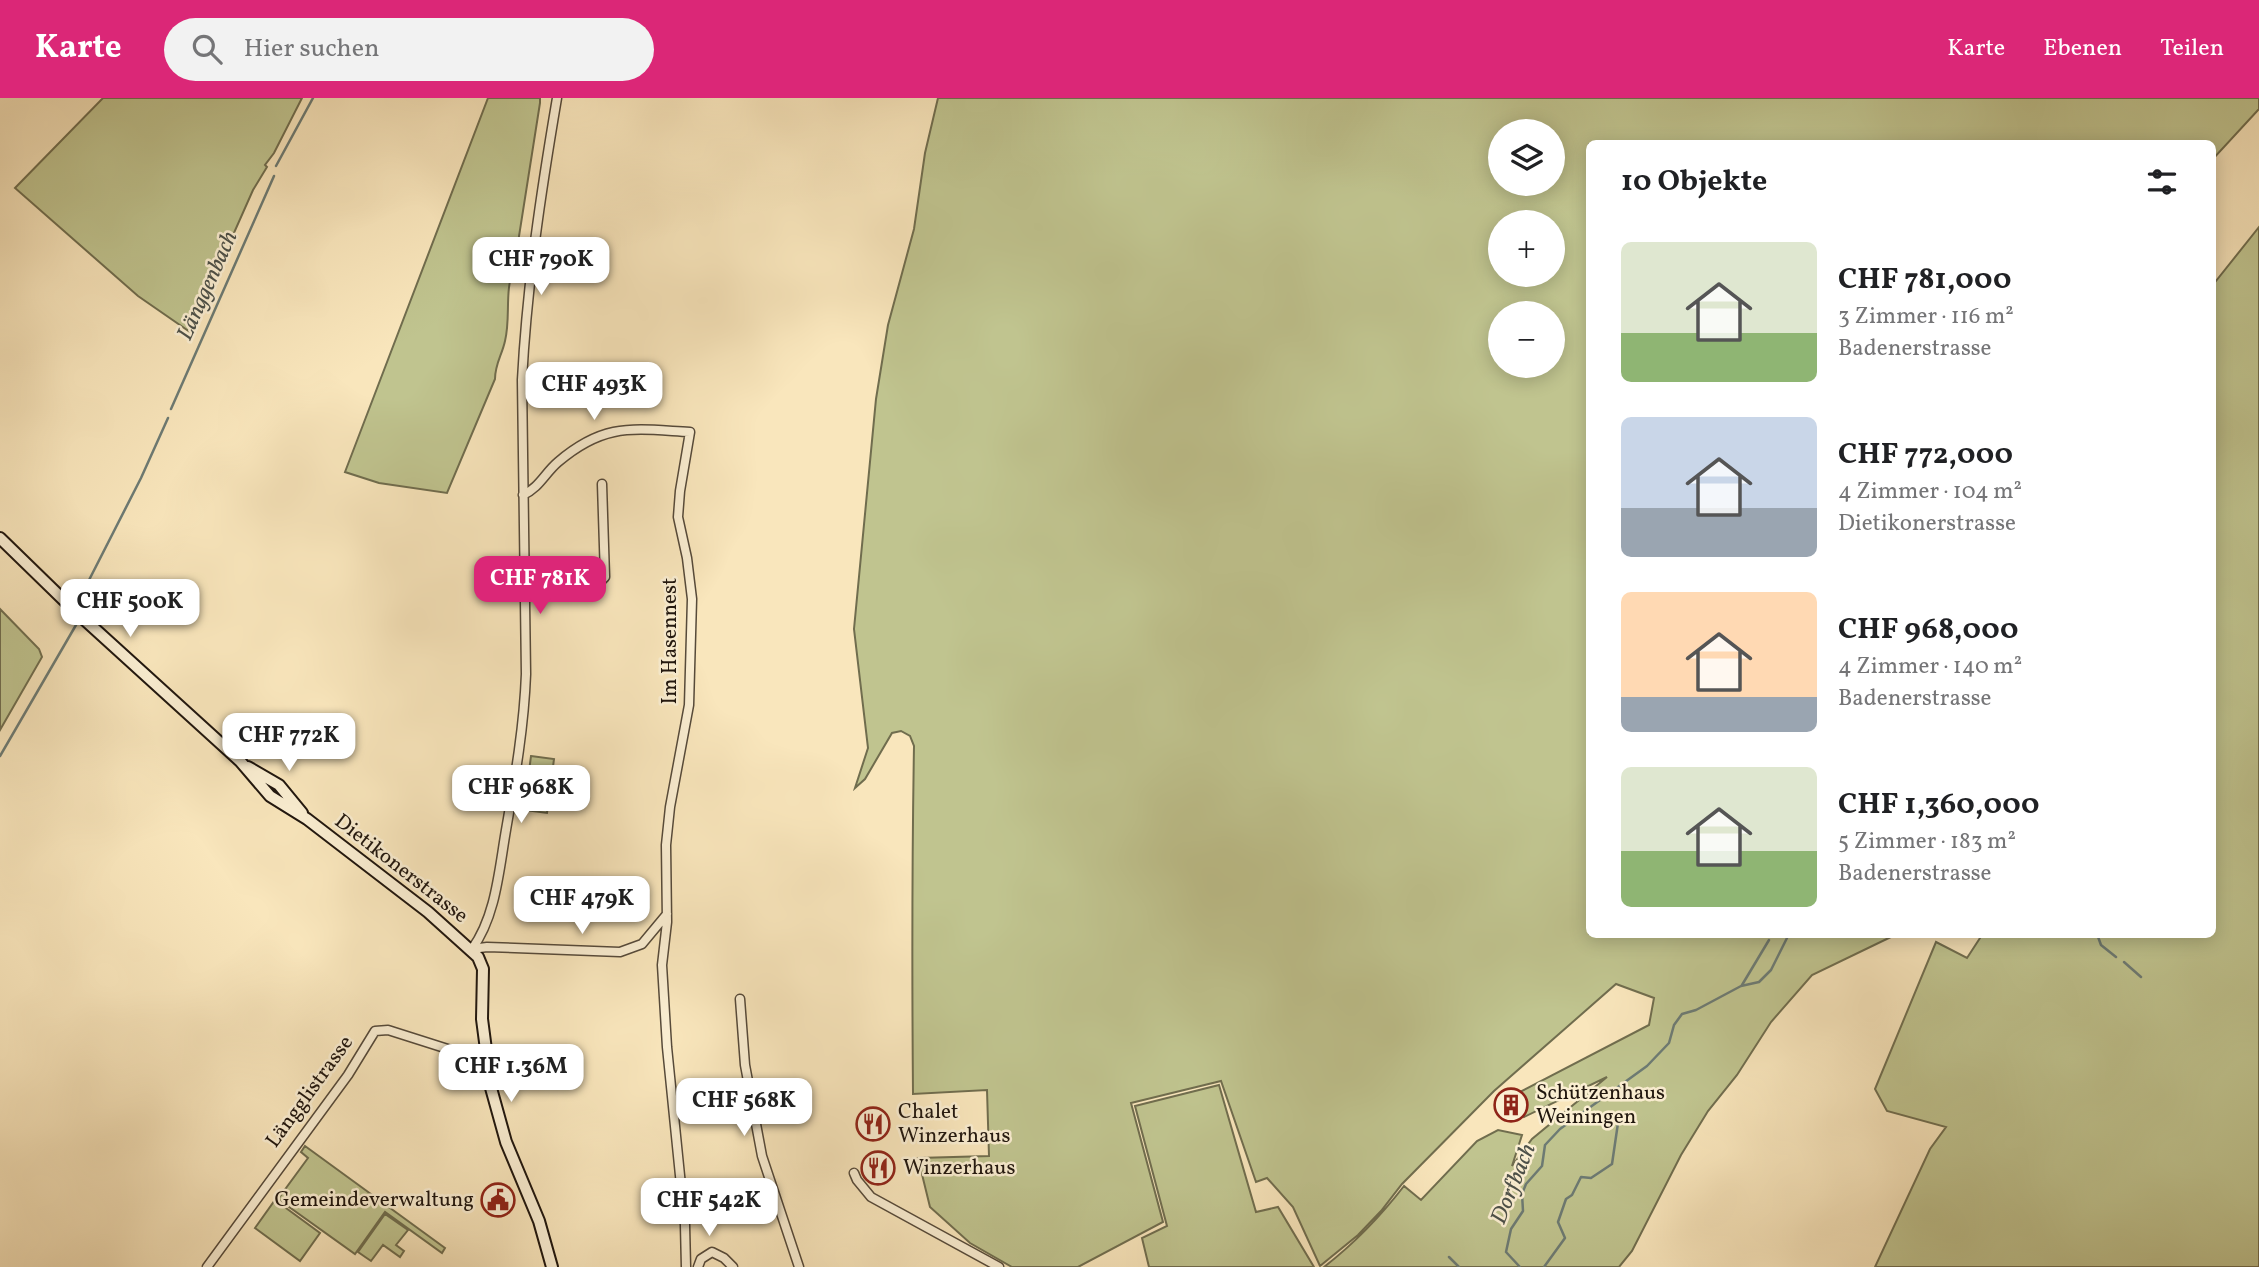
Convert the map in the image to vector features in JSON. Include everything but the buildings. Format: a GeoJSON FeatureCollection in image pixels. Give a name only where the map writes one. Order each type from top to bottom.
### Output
{"type":"FeatureCollection","features":[{"type":"Feature","properties":{"kind":"street"},"geometry":{"type":"LineString","coordinates":[[472,949],[488,921],[521,742],[526,674],[522,380],[527,291],[557,98]]}},
{"type":"Feature","properties":{"kind":"street","name":"Im Hasennest"},"geometry":{"type":"LineString","coordinates":[[523,495],[532,491],[557,463],[600,435],[621,429],[690,432],[678,517],[692,599],[690,694],[666,845],[667,914]]}},
{"type":"Feature","properties":{"kind":"street"},"geometry":{"type":"LineString","coordinates":[[525,583],[600,582],[605,578],[602,484]]}},
{"type":"Feature","properties":{"kind":"street","name":"Dietikonerstrasse"},"geometry":{"type":"LineString","coordinates":[[0,538],[75,611],[240,761],[270,796],[307,819],[472,949]]}},
{"type":"Feature","properties":{"kind":"street"},"geometry":{"type":"LineString","coordinates":[[472,949],[487,947],[620,952],[642,944],[667,914]]}},
{"type":"Feature","properties":{"kind":"street"},"geometry":{"type":"LineString","coordinates":[[667,914],[662,965],[663,994],[685,1224],[686,1267]]}},
{"type":"Feature","properties":{"kind":"street"},"geometry":{"type":"LineString","coordinates":[[472,949],[483,969],[482,1019],[491,1088],[503,1132],[548,1246],[552,1267]]}},
{"type":"Feature","properties":{"kind":"street"},"geometry":{"type":"LineString","coordinates":[[740,999],[745,1065],[762,1156],[799,1267]]}},
{"type":"Feature","properties":{"kind":"street","name":"Längglistrasse"},"geometry":{"type":"LineString","coordinates":[[207,1267],[348,1075],[375,1031],[388,1030],[473,1057],[486,1057]]}},
{"type":"Feature","properties":{"kind":"street"},"geometry":{"type":"LineString","coordinates":[[854,1173],[870,1197],[999,1267]]}},
{"type":"Feature","properties":{"kind":"street"},"geometry":{"type":"LineString","coordinates":[[698,1267],[701,1259],[712,1252],[733,1267]]}},
{"type":"Feature","properties":{"kind":"green space"},"geometry":{"type":"Polygon","coordinates":[[[103,98],[302,98],[253,190],[190,332],[138,296],[15,188],[103,98]]]}},
{"type":"Feature","properties":{"kind":"green space"},"geometry":{"type":"Polygon","coordinates":[[[488,98],[540,98],[509,286],[507,332],[495,379],[447,493],[379,483],[345,472],[488,98]]]}},
{"type":"Feature","properties":{"kind":"green space"},"geometry":{"type":"Polygon","coordinates":[[[938,98],[2259,98],[2259,109],[2216,156],[2216,140],[1586,140],[1586,938],[1889,938],[1812,975],[1771,1022],[1737,1075],[1708,1111],[1681,1155],[1632,1251],[1619,1267],[1324,1267],[1367,1229],[1404,1186],[1421,1200],[1477,1141],[1498,1130],[1522,1135],[1512,1166],[1532,1139],[1607,1077],[1524,1117],[1514,1095],[1649,1025],[1654,998],[1616,984],[1494,1091],[1402,1184],[1358,1235],[1320,1266],[1293,1207],[1267,1178],[1256,1182],[1221,1081],[1131,1103],[1163,1222],[1078,1267],[1012,1267],[970,1243],[930,1207],[918,1158],[989,1156],[987,1090],[913,1094],[914,746],[910,736],[901,731],[892,733],[865,779],[855,788],[868,748],[854,629],[876,399],[888,325],[914,229],[925,153],[938,98]]]}},
{"type":"Feature","properties":{"kind":"green space"},"geometry":{"type":"Polygon","coordinates":[[[2259,227],[2259,1267],[1875,1267],[1930,1149],[1946,1127],[1887,1111],[1875,1089],[1936,942],[1967,958],[1980,938],[2216,938],[2216,281],[2259,227]]]}},
{"type":"Feature","properties":{"kind":"green space"},"geometry":{"type":"Polygon","coordinates":[[[0,609],[39,649],[42,657],[0,730],[0,609]]]}},
{"type":"Feature","properties":{"kind":"green space"},"geometry":{"type":"Polygon","coordinates":[[[531,756],[554,759],[547,813],[524,810],[531,756]]]}},
{"type":"Feature","properties":{"kind":"green space"},"geometry":{"type":"Polygon","coordinates":[[[1219,1085],[1256,1212],[1278,1207],[1314,1267],[1149,1267],[1142,1238],[1167,1226],[1135,1106],[1219,1085]]]}},
{"type":"Feature","properties":{"kind":"green space"},"geometry":{"type":"Polygon","coordinates":[[[305,1146],[445,1248],[442,1253],[385,1212],[355,1254],[278,1199],[308,1158],[301,1152],[305,1146]]]}},
{"type":"Feature","properties":{"kind":"green space"},"geometry":{"type":"Polygon","coordinates":[[[275,1200],[320,1233],[300,1261],[255,1228],[275,1200]]]}},
{"type":"Feature","properties":{"kind":"green space"},"geometry":{"type":"Polygon","coordinates":[[[385,1214],[408,1230],[396,1245],[404,1251],[400,1257],[383,1245],[371,1261],[358,1252],[385,1214]]]}},
{"type":"Feature","properties":{"kind":"waterway"},"geometry":{"type":"LineString","coordinates":[[276,166],[313,98]]}},
{"type":"Feature","properties":{"kind":"waterway","name":"Länggenbach"},"geometry":{"type":"LineString","coordinates":[[171,409],[274,176]]}},
{"type":"Feature","properties":{"kind":"waterway"},"geometry":{"type":"LineString","coordinates":[[82,601],[86,586],[168,418]]}},
{"type":"Feature","properties":{"kind":"waterway"},"geometry":{"type":"LineString","coordinates":[[0,756],[76,625]]}},
{"type":"Feature","properties":{"kind":"waterway","name":"Dorfbach"},"geometry":{"type":"LineString","coordinates":[[1520,1267],[1506,1252],[1511,1229],[1523,1211],[1522,1194],[1526,1184],[1542,1166],[1545,1145],[1560,1129],[1647,1066],[1669,1043],[1674,1025],[1682,1014],[1696,1010],[1741,986],[1759,982],[1771,970],[1787,938]]}},
{"type":"Feature","properties":{"kind":"waterway"},"geometry":{"type":"LineString","coordinates":[[2098,938],[2101,945],[2116,957]]}},
{"type":"Feature","properties":{"kind":"waterway"},"geometry":{"type":"LineString","coordinates":[[1742,985],[1769,940]]}},
{"type":"Feature","properties":{"kind":"waterway"},"geometry":{"type":"LineString","coordinates":[[2124,962],[2141,977]]}},
{"type":"Feature","properties":{"kind":"waterway"},"geometry":{"type":"LineString","coordinates":[[1544,1267],[1565,1238],[1558,1222],[1566,1199],[1572,1195],[1581,1177],[1591,1178],[1612,1164],[1618,1123]]}},
{"type":"Feature","properties":{"kind":"waterway"},"geometry":{"type":"LineString","coordinates":[[1449,1257],[1459,1267]]}},
{"type":"Feature","properties":{"kind":"place","name":"Schützenhaus Weiningen"},"geometry":{"type":"Point","coordinates":[1511,1105]}},
{"type":"Feature","properties":{"kind":"place","name":"Chalet Winzerhaus"},"geometry":{"type":"Point","coordinates":[873,1124]}},
{"type":"Feature","properties":{"kind":"place","name":"Winzerhaus"},"geometry":{"type":"Point","coordinates":[878,1168]}},
{"type":"Feature","properties":{"kind":"place","name":"Gemeindeverwaltung"},"geometry":{"type":"Point","coordinates":[498,1200]}}]}
